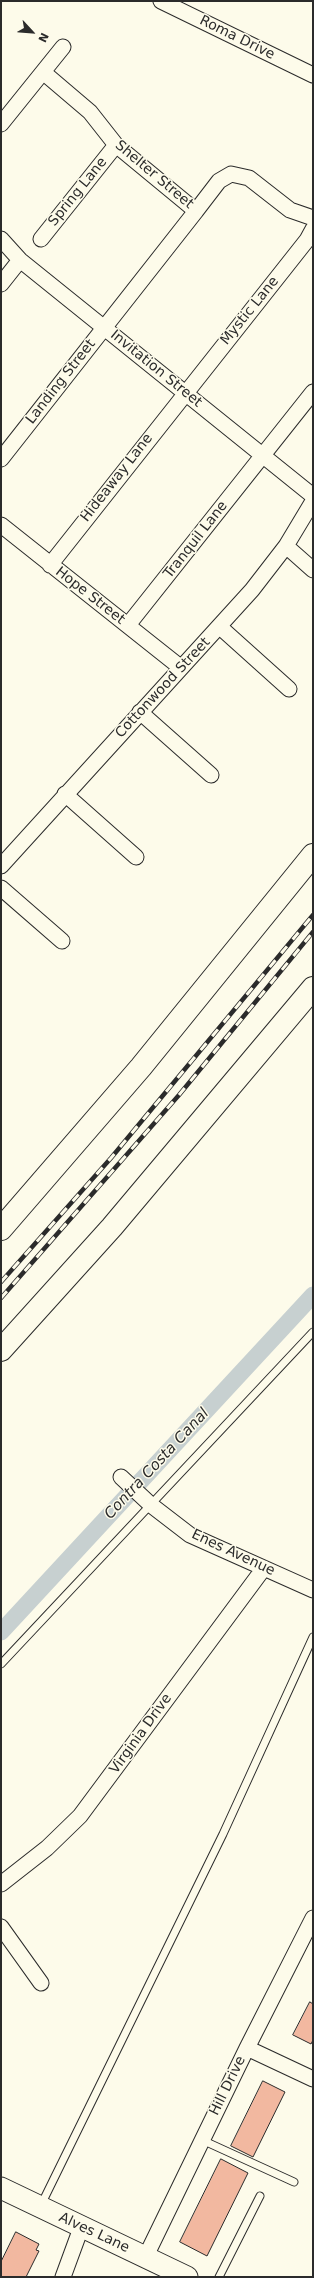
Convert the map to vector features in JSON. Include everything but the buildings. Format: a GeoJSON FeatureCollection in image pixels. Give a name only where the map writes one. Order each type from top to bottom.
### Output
{"type":"FeatureCollection","features":[{"type":"Feature","properties":{"kind":"highway"},"geometry":{"type":"LineString","coordinates":[[1,1229],[141,1067],[313,855]]}},
{"type":"Feature","properties":{"kind":"highway"},"geometry":{"type":"LineString","coordinates":[[1,1350],[112,1227],[313,988]]}},
{"type":"Feature","properties":{"kind":"street","name":"Roma Drive"},"geometry":{"type":"LineString","coordinates":[[162,1],[313,75]]}},
{"type":"Feature","properties":{"kind":"street"},"geometry":{"type":"LineString","coordinates":[[1,124],[63,47]]}},
{"type":"Feature","properties":{"kind":"street","name":"Shelter Street"},"geometry":{"type":"LineString","coordinates":[[42,72],[90,112],[116,145],[196,211],[219,181],[231,174],[249,178],[290,210],[313,218]]}},
{"type":"Feature","properties":{"kind":"street","name":"Spring Lane"},"geometry":{"type":"LineString","coordinates":[[41,238],[116,145]]}},
{"type":"Feature","properties":{"kind":"street","name":"Landing Street"},"geometry":{"type":"LineString","coordinates":[[1,459],[196,211]]}},
{"type":"Feature","properties":{"kind":"street","name":"Mystic Lane"},"geometry":{"type":"LineString","coordinates":[[184,392],[307,240],[313,229]]}},
{"type":"Feature","properties":{"kind":"street","name":"Invitation Street"},"geometry":{"type":"LineString","coordinates":[[1,240],[20,260],[313,496]]}},
{"type":"Feature","properties":{"kind":"street"},"geometry":{"type":"LineString","coordinates":[[1,284],[20,260]]}},
{"type":"Feature","properties":{"kind":"street","name":"Hideaway Lane"},"geometry":{"type":"LineString","coordinates":[[50,565],[184,392]]}},
{"type":"Feature","properties":{"kind":"street","name":"Tranquil Lane"},"geometry":{"type":"LineString","coordinates":[[128,625],[313,392]]}},
{"type":"Feature","properties":{"kind":"street","name":"Cottonwood Street"},"geometry":{"type":"LineString","coordinates":[[1,866],[180,668],[220,627],[252,590],[286,546],[313,501]]}},
{"type":"Feature","properties":{"kind":"street","name":"Hope Street"},"geometry":{"type":"LineString","coordinates":[[1,525],[180,668]]}},
{"type":"Feature","properties":{"kind":"street"},"geometry":{"type":"LineString","coordinates":[[286,546],[313,570]]}},
{"type":"Feature","properties":{"kind":"street"},"geometry":{"type":"LineString","coordinates":[[220,627],[289,689]]}},
{"type":"Feature","properties":{"kind":"street"},"geometry":{"type":"LineString","coordinates":[[140,712],[211,775]]}},
{"type":"Feature","properties":{"kind":"street"},"geometry":{"type":"LineString","coordinates":[[65,794],[136,857]]}},
{"type":"Feature","properties":{"kind":"street"},"geometry":{"type":"LineString","coordinates":[[1,888],[62,941]]}},
{"type":"Feature","properties":{"kind":"street","name":"Enes Avenue"},"geometry":{"type":"LineString","coordinates":[[121,1477],[151,1505],[190,1535],[313,1590]]}},
{"type":"Feature","properties":{"kind":"street","name":"Virginia Drive"},"geometry":{"type":"LineString","coordinates":[[1,1884],[48,1848],[80,1816],[264,1568]]}},
{"type":"Feature","properties":{"kind":"street","name":"Hill Drive"},"geometry":{"type":"LineString","coordinates":[[146,2256],[247,2048],[309,1935],[313,1918]]}},
{"type":"Feature","properties":{"kind":"street"},"geometry":{"type":"LineString","coordinates":[[1,1927],[40,1984]]}},
{"type":"Feature","properties":{"kind":"street"},"geometry":{"type":"LineString","coordinates":[[247,2048],[313,2079]]}},
{"type":"Feature","properties":{"kind":"street","name":"Alves Lane"},"geometry":{"type":"LineString","coordinates":[[1,2188],[81,2228],[146,2256],[187,2277]]}},
{"type":"Feature","properties":{"kind":"street"},"geometry":{"type":"LineString","coordinates":[[63,2277],[81,2228]]}},
{"type":"Feature","properties":{"kind":"lane"},"geometry":{"type":"LineString","coordinates":[[1,1664],[313,1332]]}},
{"type":"Feature","properties":{"kind":"lane"},"geometry":{"type":"LineString","coordinates":[[40,2208],[223,1834],[313,1637]]}},
{"type":"Feature","properties":{"kind":"lane"},"geometry":{"type":"LineString","coordinates":[[202,2140],[294,2182]]}},
{"type":"Feature","properties":{"kind":"lane"},"geometry":{"type":"LineString","coordinates":[[219,2277],[260,2196]]}},
{"type":"Feature","properties":{"kind":"waterway","name":"Contra Costa Canal"},"geometry":{"type":"LineString","coordinates":[[1,1632],[313,1295]]}},
{"type":"Feature","properties":{"kind":"railway"},"geometry":{"type":"LineString","coordinates":[[1,1282],[111,1158],[313,915]]}},
{"type":"Feature","properties":{"kind":"railway"},"geometry":{"type":"LineString","coordinates":[[1,1298],[179,1095],[313,932]]}}]}
